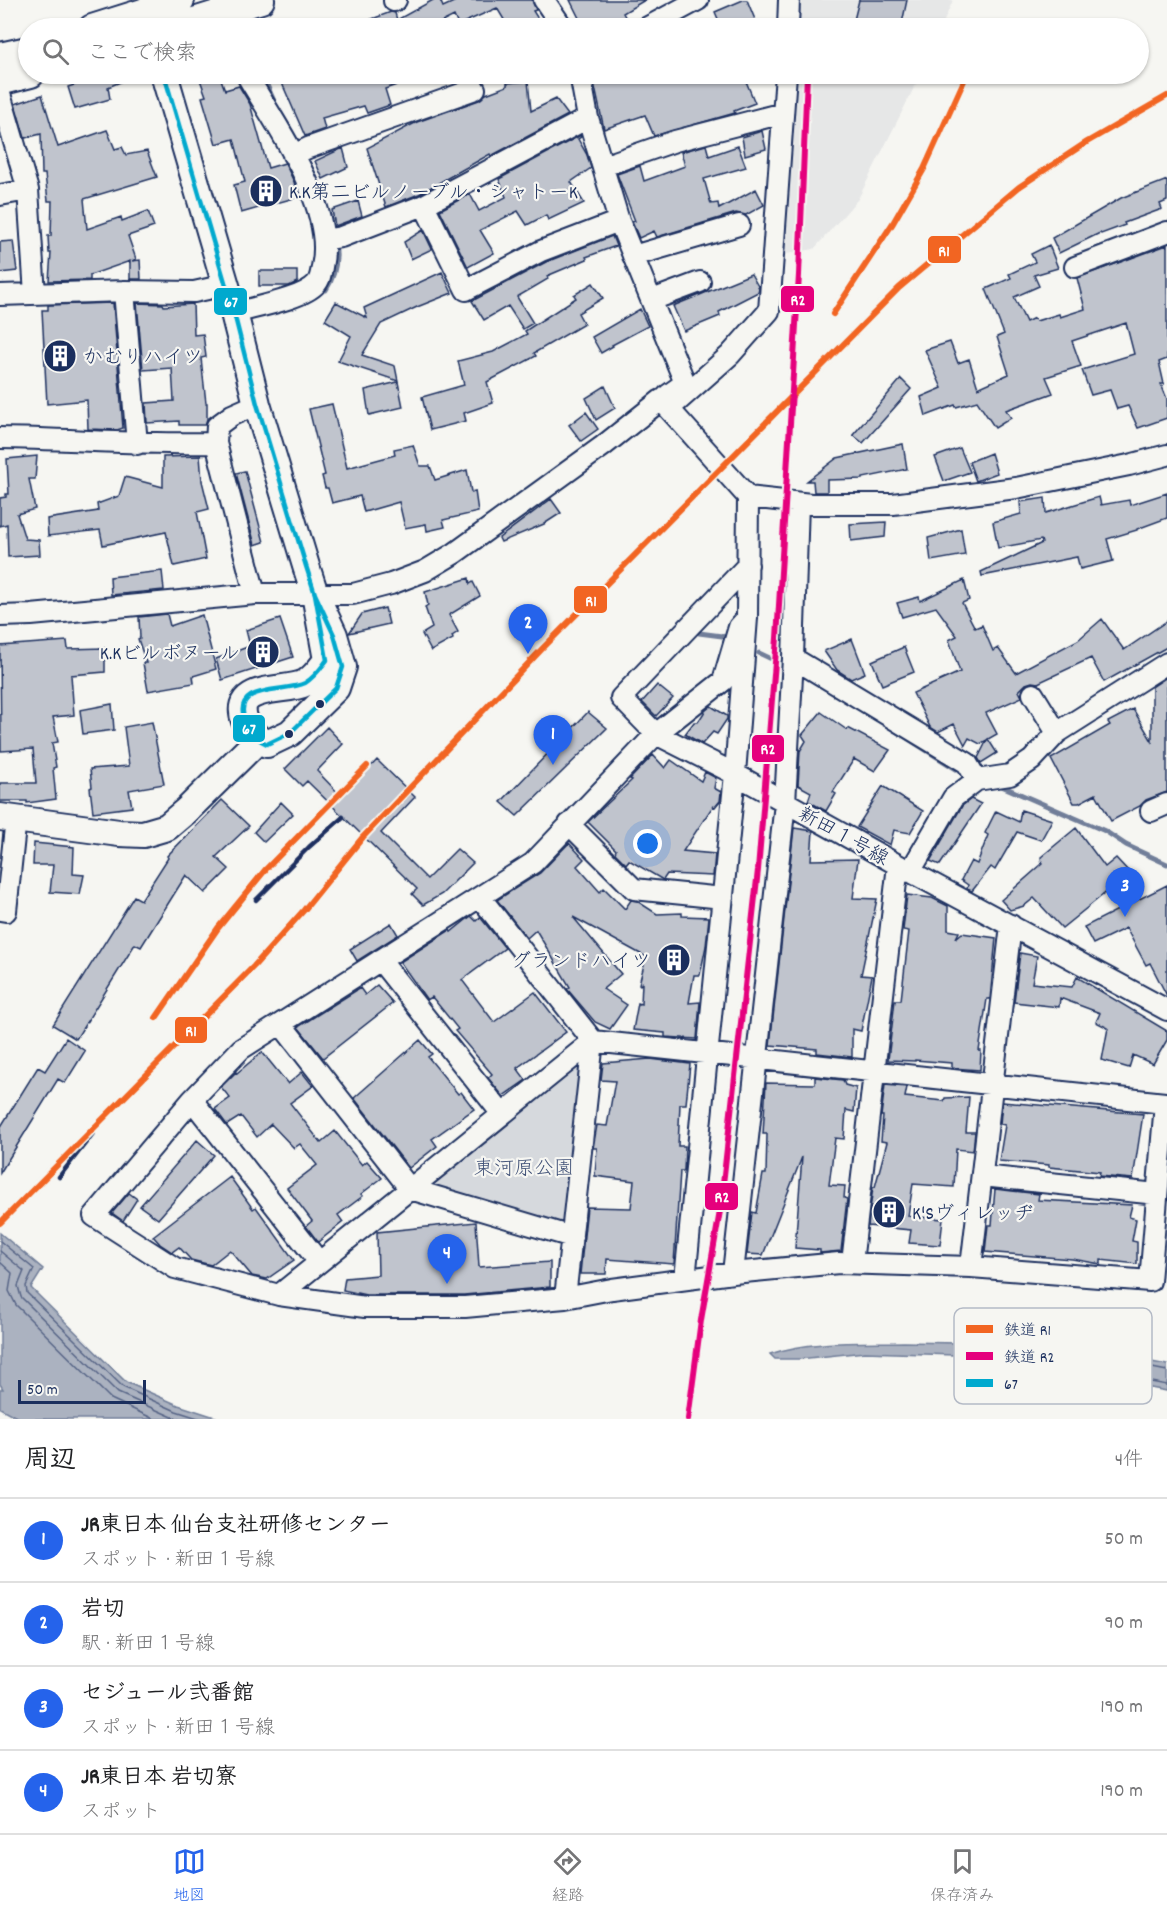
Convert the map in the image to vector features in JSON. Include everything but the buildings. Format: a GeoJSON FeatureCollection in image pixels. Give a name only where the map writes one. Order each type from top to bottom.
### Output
{"type":"FeatureCollection","features":[{"type":"Feature","properties":{"kind":"main road"},"geometry":{"type":"LineString","coordinates":[[129,18],[181,0]]}},
{"type":"Feature","properties":{"kind":"main road"},"geometry":{"type":"LineString","coordinates":[[204,18],[261,0]]}},
{"type":"Feature","properties":{"kind":"main road"},"geometry":{"type":"LineString","coordinates":[[0,56],[18,52]]}},
{"type":"Feature","properties":{"kind":"main road"},"geometry":{"type":"LineString","coordinates":[[0,82],[18,77]]}},
{"type":"Feature","properties":{"kind":"main road"},"geometry":{"type":"LineString","coordinates":[[167,84],[234,313],[257,404],[315,594],[327,660],[314,677],[302,684],[257,692],[244,702],[242,712],[248,727],[258,740],[267,744],[290,733],[336,688],[343,667],[334,635],[315,594]]}},
{"type":"Feature","properties":{"kind":"main road"},"geometry":{"type":"LineString","coordinates":[[8,818],[119,833],[143,834],[167,827],[258,740]]}},
{"type":"Feature","properties":{"kind":"street"},"geometry":{"type":"LineString","coordinates":[[544,0],[556,18]]}},
{"type":"Feature","properties":{"kind":"street"},"geometry":{"type":"LineString","coordinates":[[665,18],[698,0]]}},
{"type":"Feature","properties":{"kind":"street"},"geometry":{"type":"LineString","coordinates":[[788,18],[789,0]]}},
{"type":"Feature","properties":{"kind":"street"},"geometry":{"type":"LineString","coordinates":[[234,313],[305,293],[318,283],[332,238],[320,215],[300,151],[253,84]]}},
{"type":"Feature","properties":{"kind":"street"},"geometry":{"type":"LineString","coordinates":[[582,84],[588,118],[619,221],[685,383],[665,405]]}},
{"type":"Feature","properties":{"kind":"street"},"geometry":{"type":"LineString","coordinates":[[0,616],[255,594],[353,594],[391,584],[425,571],[455,553],[603,446],[665,405],[730,355],[769,311],[785,84]]}},
{"type":"Feature","properties":{"kind":"street"},"geometry":{"type":"LineString","coordinates":[[300,151],[475,89]]}},
{"type":"Feature","properties":{"kind":"street"},"geometry":{"type":"LineString","coordinates":[[0,94],[28,190],[34,294]]}},
{"type":"Feature","properties":{"kind":"street"},"geometry":{"type":"LineString","coordinates":[[603,166],[675,141],[783,113]]}},
{"type":"Feature","properties":{"kind":"street"},"geometry":{"type":"LineString","coordinates":[[332,238],[424,205],[588,118]]}},
{"type":"Feature","properties":{"kind":"street"},"geometry":{"type":"LineString","coordinates":[[0,195],[28,190]]}},
{"type":"Feature","properties":{"kind":"street"},"geometry":{"type":"LineString","coordinates":[[424,205],[466,290],[541,251],[619,221]]}},
{"type":"Feature","properties":{"kind":"street"},"geometry":{"type":"LineString","coordinates":[[633,256],[739,225]]}},
{"type":"Feature","properties":{"kind":"street"},"geometry":{"type":"LineString","coordinates":[[1076,267],[1167,232]]}},
{"type":"Feature","properties":{"kind":"street"},"geometry":{"type":"LineString","coordinates":[[652,300],[700,282]]}},
{"type":"Feature","properties":{"kind":"street"},"geometry":{"type":"LineString","coordinates":[[0,295],[124,291],[194,292],[225,285]]}},
{"type":"Feature","properties":{"kind":"street"},"geometry":{"type":"LineString","coordinates":[[124,291],[137,444]]}},
{"type":"Feature","properties":{"kind":"street"},"geometry":{"type":"LineString","coordinates":[[255,594],[216,443],[217,426],[232,414],[257,404]]}},
{"type":"Feature","properties":{"kind":"street"},"geometry":{"type":"LineString","coordinates":[[665,405],[748,497],[798,503],[893,504],[1016,488],[1167,455]]}},
{"type":"Feature","properties":{"kind":"street"},"geometry":{"type":"LineString","coordinates":[[0,438],[87,439],[137,444],[216,443]]}},
{"type":"Feature","properties":{"kind":"street"},"geometry":{"type":"LineString","coordinates":[[685,1279],[735,774],[747,618],[748,497]]}},
{"type":"Feature","properties":{"kind":"street"},"geometry":{"type":"LineString","coordinates":[[734,1273],[785,803],[798,503]]}},
{"type":"Feature","properties":{"kind":"street","name":"新田１号線"},"geometry":{"type":"LineString","coordinates":[[747,565],[621,698],[656,734],[735,774],[1167,1010]]}},
{"type":"Feature","properties":{"kind":"street"},"geometry":{"type":"LineString","coordinates":[[279,1295],[593,1041],[1165,1103],[1163,1163],[1157,1194],[1160,1248],[1150,1281],[971,1267],[852,1263],[734,1273],[612,1289],[565,1298],[465,1307],[376,1307],[279,1295],[175,1268],[94,1216],[192,1100],[241,1049],[533,863],[656,734],[723,681],[739,627],[747,618]]}},
{"type":"Feature","properties":{"kind":"street"},"geometry":{"type":"LineString","coordinates":[[793,658],[967,763],[977,780]]}},
{"type":"Feature","properties":{"kind":"street"},"geometry":{"type":"LineString","coordinates":[[852,1263],[875,1071],[904,868],[953,798],[977,780],[1010,775],[1032,760],[1057,733],[1167,663]]}},
{"type":"Feature","properties":{"kind":"street"},"geometry":{"type":"LineString","coordinates":[[1033,694],[1057,733]]}},
{"type":"Feature","properties":{"kind":"street"},"geometry":{"type":"LineString","coordinates":[[0,910],[6,911],[8,818]]}},
{"type":"Feature","properties":{"kind":"street"},"geometry":{"type":"LineString","coordinates":[[569,824],[634,889],[723,898]]}},
{"type":"Feature","properties":{"kind":"street"},"geometry":{"type":"LineString","coordinates":[[480,897],[593,1041],[565,1298]]}},
{"type":"Feature","properties":{"kind":"street"},"geometry":{"type":"LineString","coordinates":[[971,1267],[1011,925]]}},
{"type":"Feature","properties":{"kind":"street"},"geometry":{"type":"LineString","coordinates":[[380,960],[502,1114]]}},
{"type":"Feature","properties":{"kind":"street"},"geometry":{"type":"LineString","coordinates":[[281,1024],[410,1189],[572,1237]]}},
{"type":"Feature","properties":{"kind":"street"},"geometry":{"type":"LineString","coordinates":[[192,1100],[319,1262]]}},
{"type":"Feature","properties":{"kind":"street"},"geometry":{"type":"LineString","coordinates":[[982,1176],[1157,1194]]}},
{"type":"Feature","properties":{"kind":"shaded area"},"geometry":{"type":"Polygon","coordinates":[[[793,0],[953,0],[945,18],[792,18],[793,0]]]}},
{"type":"Feature","properties":{"kind":"shaded area"},"geometry":{"type":"Polygon","coordinates":[[[790,84],[916,84],[858,199],[814,249],[781,255],[790,84]]]}},
{"type":"Feature","properties":{"kind":"green space","name":"東河原公園"},"geometry":{"type":"Polygon","coordinates":[[[576,1065],[582,1069],[564,1224],[434,1192],[432,1180],[576,1065]]]}},
{"type":"Feature","properties":{"kind":"water"},"geometry":{"type":"Polygon","coordinates":[[[0,1233],[43,1269],[31,1288],[126,1382],[178,1405],[221,1419],[20,1419],[0,1408],[0,1389],[3,1389],[0,1384],[0,1233]]]}},
{"type":"Feature","properties":{"kind":"water"},"geometry":{"type":"Polygon","coordinates":[[[853,1343],[954,1343],[954,1355],[865,1352],[799,1359],[775,1359],[770,1354],[802,1346],[853,1343]]]}},
{"type":"Feature","properties":{"kind":"water"},"geometry":{"type":"Polygon","coordinates":[[[1152,1362],[1167,1365],[1167,1391],[1152,1388],[1152,1362]]]}},
{"type":"Feature","properties":{"kind":"waterway"},"geometry":{"type":"LineString","coordinates":[[266,84],[274,101]]}},
{"type":"Feature","properties":{"kind":"waterway"},"geometry":{"type":"LineString","coordinates":[[304,153],[319,186]]}},
{"type":"Feature","properties":{"kind":"waterway"},"geometry":{"type":"LineString","coordinates":[[326,290],[336,264],[334,236],[329,217]]}},
{"type":"Feature","properties":{"kind":"waterway"},"geometry":{"type":"LineString","coordinates":[[699,633],[722,636],[730,640]]}},
{"type":"Feature","properties":{"kind":"waterway"},"geometry":{"type":"LineString","coordinates":[[759,653],[778,662]]}},
{"type":"Feature","properties":{"kind":"waterway"},"geometry":{"type":"LineString","coordinates":[[894,730],[956,769]]}},
{"type":"Feature","properties":{"kind":"waterway"},"geometry":{"type":"LineString","coordinates":[[997,784],[1105,831],[1126,845],[1167,864]]}},
{"type":"Feature","properties":{"kind":"railway"},"geometry":{"type":"LineString","coordinates":[[256,900],[343,817]]}},
{"type":"Feature","properties":{"kind":"railway"},"geometry":{"type":"LineString","coordinates":[[59,1177],[112,1109]]}},
{"type":"Feature","properties":{"kind":"rail line","name":"R2"},"geometry":{"type":"LineString","coordinates":[[688,1419],[701,1320],[720,1211],[758,870],[777,638],[799,275],[807,84]]}},
{"type":"Feature","properties":{"kind":"rail line","name":"R1"},"geometry":{"type":"LineString","coordinates":[[833,314],[893,223],[924,169],[962,84]]}},
{"type":"Feature","properties":{"kind":"rail line","name":"R1"},"geometry":{"type":"LineString","coordinates":[[0,1223],[254,966],[304,910],[363,837],[542,649],[899,288],[1019,187],[1087,142],[1167,96]]}},
{"type":"Feature","properties":{"kind":"rail line","name":"R1"},"geometry":{"type":"LineString","coordinates":[[156,1018],[218,928],[266,869],[367,766]]}},
{"type":"Feature","properties":{"kind":"transit line","name":"67"},"geometry":{"type":"LineString","coordinates":[[167,84],[234,313],[257,404],[315,594]]}},
{"type":"Feature","properties":{"kind":"transit line","name":"67"},"geometry":{"type":"LineString","coordinates":[[315,594],[334,635],[343,667],[336,688],[290,733],[267,744],[249,729],[243,709],[246,700],[253,695],[305,683],[327,660],[315,594]]}},
{"type":"Feature","properties":{"kind":"place","name":"K.K第二ビルノーブル・シャトーK"},"geometry":{"type":"Point","coordinates":[266,191]}},
{"type":"Feature","properties":{"kind":"place","name":"かむりハイツ"},"geometry":{"type":"Point","coordinates":[60,356]}},
{"type":"Feature","properties":{"kind":"place","name":"K.Kビルボヌール"},"geometry":{"type":"Point","coordinates":[263,652]}},
{"type":"Feature","properties":{"kind":"place","name":"岩切"},"geometry":{"type":"Point","coordinates":[528,654]}},
{"type":"Feature","properties":{"kind":"place","name":"JR東日本 仙台支社研修センター"},"geometry":{"type":"Point","coordinates":[553,765]}},
{"type":"Feature","properties":{"kind":"place","name":"セジュール弐番館"},"geometry":{"type":"Point","coordinates":[1125,917]}},
{"type":"Feature","properties":{"kind":"place","name":"グランドハイツ"},"geometry":{"type":"Point","coordinates":[674,960]}},
{"type":"Feature","properties":{"kind":"place","name":"K'Sヴィレッヂ"},"geometry":{"type":"Point","coordinates":[889,1212]}},
{"type":"Feature","properties":{"kind":"place","name":"JR東日本 岩切寮"},"geometry":{"type":"Point","coordinates":[447,1284]}}]}
